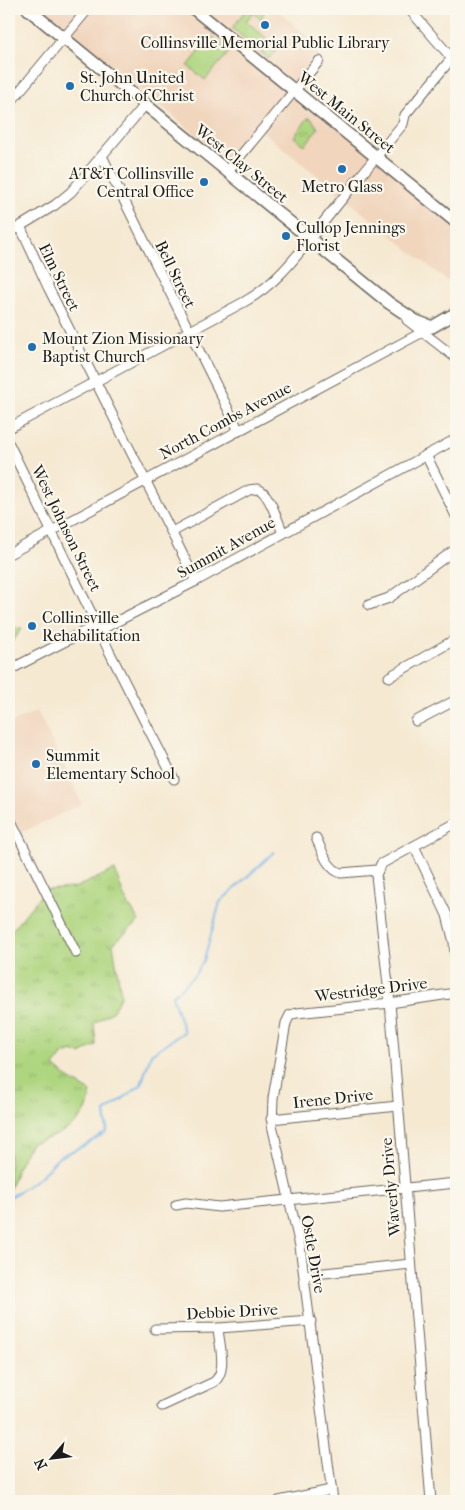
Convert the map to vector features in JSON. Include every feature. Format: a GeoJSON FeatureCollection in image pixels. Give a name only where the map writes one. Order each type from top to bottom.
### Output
{"type":"FeatureCollection","features":[{"type":"Feature","properties":{"kind":"main road","name":"West Clay Street"},"geometry":{"type":"LineString","coordinates":[[28,9],[309,239],[389,303],[427,329]]}},
{"type":"Feature","properties":{"kind":"main road","name":"West Main Street"},"geometry":{"type":"LineString","coordinates":[[194,9],[376,157],[454,216]]}},
{"type":"Feature","properties":{"kind":"main road","name":"North Combs Avenue"},"geometry":{"type":"LineString","coordinates":[[427,329],[456,313]]}},
{"type":"Feature","properties":{"kind":"street"},"geometry":{"type":"LineString","coordinates":[[9,104],[88,9]]}},
{"type":"Feature","properties":{"kind":"street"},"geometry":{"type":"LineString","coordinates":[[9,428],[189,332],[266,288],[277,279],[403,124],[404,115],[455,58],[409,9]]}},
{"type":"Feature","properties":{"kind":"street"},"geometry":{"type":"LineString","coordinates":[[227,172],[320,61]]}},
{"type":"Feature","properties":{"kind":"street"},"geometry":{"type":"LineString","coordinates":[[9,233],[62,200],[145,105]]}},
{"type":"Feature","properties":{"kind":"street","name":"Bell Street"},"geometry":{"type":"LineString","coordinates":[[102,156],[239,431]]}},
{"type":"Feature","properties":{"kind":"street","name":"Elm Street"},"geometry":{"type":"LineString","coordinates":[[20,226],[95,382],[196,581]]}},
{"type":"Feature","properties":{"kind":"street","name":"West Clay Street"},"geometry":{"type":"LineString","coordinates":[[427,329],[456,358]]}},
{"type":"Feature","properties":{"kind":"street","name":"North Combs Avenue"},"geometry":{"type":"LineString","coordinates":[[9,554],[427,329]]}},
{"type":"Feature","properties":{"kind":"street","name":"Summit Avenue"},"geometry":{"type":"LineString","coordinates":[[9,670],[196,581],[456,439]]}},
{"type":"Feature","properties":{"kind":"street","name":"West Johnson Street"},"geometry":{"type":"LineString","coordinates":[[9,444],[100,627],[109,651],[174,779]]}},
{"type":"Feature","properties":{"kind":"street"},"geometry":{"type":"LineString","coordinates":[[426,455],[456,516]]}},
{"type":"Feature","properties":{"kind":"street"},"geometry":{"type":"LineString","coordinates":[[172,532],[249,490],[256,489],[263,491],[269,499],[283,533]]}},
{"type":"Feature","properties":{"kind":"street"},"geometry":{"type":"LineString","coordinates":[[369,605],[389,598],[456,549]]}},
{"type":"Feature","properties":{"kind":"street"},"geometry":{"type":"LineString","coordinates":[[389,676],[456,639]]}},
{"type":"Feature","properties":{"kind":"street"},"geometry":{"type":"LineString","coordinates":[[416,721],[456,700]]}},
{"type":"Feature","properties":{"kind":"street"},"geometry":{"type":"LineString","coordinates":[[9,817],[76,953]]}},
{"type":"Feature","properties":{"kind":"street"},"geometry":{"type":"LineString","coordinates":[[316,838],[331,867],[337,872],[377,870],[381,864],[456,823]]}},
{"type":"Feature","properties":{"kind":"street"},"geometry":{"type":"LineString","coordinates":[[414,846],[447,915],[454,942],[456,964]]}},
{"type":"Feature","properties":{"kind":"street","name":"Waverly Drive"},"geometry":{"type":"LineString","coordinates":[[377,870],[390,1003],[431,1501]]}},
{"type":"Feature","properties":{"kind":"street","name":"Westridge Drive"},"geometry":{"type":"LineString","coordinates":[[290,1015],[307,1011],[390,1003],[456,993]]}},
{"type":"Feature","properties":{"kind":"street","name":"Ostle Drive"},"geometry":{"type":"LineString","coordinates":[[290,1015],[286,1023],[271,1119],[274,1141],[300,1246],[305,1275],[333,1501]]}},
{"type":"Feature","properties":{"kind":"street","name":"Irene Drive"},"geometry":{"type":"LineString","coordinates":[[271,1119],[398,1106]]}},
{"type":"Feature","properties":{"kind":"street"},"geometry":{"type":"LineString","coordinates":[[176,1205],[186,1203],[219,1207],[456,1183]]}},
{"type":"Feature","properties":{"kind":"street"},"geometry":{"type":"LineString","coordinates":[[305,1275],[411,1264]]}},
{"type":"Feature","properties":{"kind":"street","name":"Debbie Drive"},"geometry":{"type":"LineString","coordinates":[[155,1329],[218,1328],[310,1321]]}},
{"type":"Feature","properties":{"kind":"street"},"geometry":{"type":"LineString","coordinates":[[162,1406],[214,1382],[220,1376],[222,1365],[218,1328]]}},
{"type":"Feature","properties":{"kind":"street"},"geometry":{"type":"LineString","coordinates":[[279,1501],[332,1490]]}},
{"type":"Feature","properties":{"kind":"shaded area"},"geometry":{"type":"Polygon","coordinates":[[[43,9],[276,9],[321,49],[290,86],[456,222],[456,288],[257,127],[227,160],[43,9]]]}},
{"type":"Feature","properties":{"kind":"shaded area","name":"Summit Elementary School"},"geometry":{"type":"Polygon","coordinates":[[[37,711],[82,804],[20,833],[9,810],[9,724],[37,711]]]}},
{"type":"Feature","properties":{"kind":"green space"},"geometry":{"type":"Polygon","coordinates":[[[247,9],[259,9],[264,12],[261,19],[253,13],[246,21],[276,46],[275,52],[269,59],[232,28],[247,9]]]}},
{"type":"Feature","properties":{"kind":"green space"},"geometry":{"type":"Polygon","coordinates":[[[212,36],[230,51],[205,80],[188,66],[212,36]]]}},
{"type":"Feature","properties":{"kind":"green space"},"geometry":{"type":"Polygon","coordinates":[[[308,118],[311,118],[318,128],[305,145],[294,137],[308,118]]]}},
{"type":"Feature","properties":{"kind":"green space"},"geometry":{"type":"Polygon","coordinates":[[[13,628],[22,629],[10,645],[9,630],[13,628]]]}},
{"type":"Feature","properties":{"kind":"green space"},"geometry":{"type":"Polygon","coordinates":[[[115,870],[124,897],[139,921],[113,944],[121,995],[113,1011],[94,1023],[96,1045],[80,1054],[72,1051],[62,1055],[54,1066],[69,1079],[91,1092],[88,1106],[83,1115],[71,1127],[47,1139],[31,1143],[20,1162],[9,1190],[9,1066],[12,1047],[9,1045],[9,934],[45,890],[74,888],[115,870]]]}},
{"type":"Feature","properties":{"kind":"waterway"},"geometry":{"type":"LineString","coordinates":[[9,1198],[39,1178],[59,1157],[107,1132],[105,1112],[141,1085],[151,1054],[184,1032],[172,996],[194,976],[204,960],[220,902],[274,852]]}},
{"type":"Feature","properties":{"kind":"place","name":"Collinsville Memorial Public Library"},"geometry":{"type":"Point","coordinates":[265,25]}},
{"type":"Feature","properties":{"kind":"place","name":"St. John United Church of Christ"},"geometry":{"type":"Point","coordinates":[70,86]}},
{"type":"Feature","properties":{"kind":"place","name":"Metro Glass"},"geometry":{"type":"Point","coordinates":[342,169]}},
{"type":"Feature","properties":{"kind":"place","name":"AT&T Collinsville Central Office"},"geometry":{"type":"Point","coordinates":[204,182]}},
{"type":"Feature","properties":{"kind":"place","name":"Cullop Jennings Florist"},"geometry":{"type":"Point","coordinates":[286,236]}},
{"type":"Feature","properties":{"kind":"place","name":"Mount Zion Missionary Baptist Church"},"geometry":{"type":"Point","coordinates":[32,347]}},
{"type":"Feature","properties":{"kind":"place","name":"Collinsville Rehabilitation"},"geometry":{"type":"Point","coordinates":[32,626]}},
{"type":"Feature","properties":{"kind":"place","name":"Summit Elementary School"},"geometry":{"type":"Point","coordinates":[36,764]}}]}
